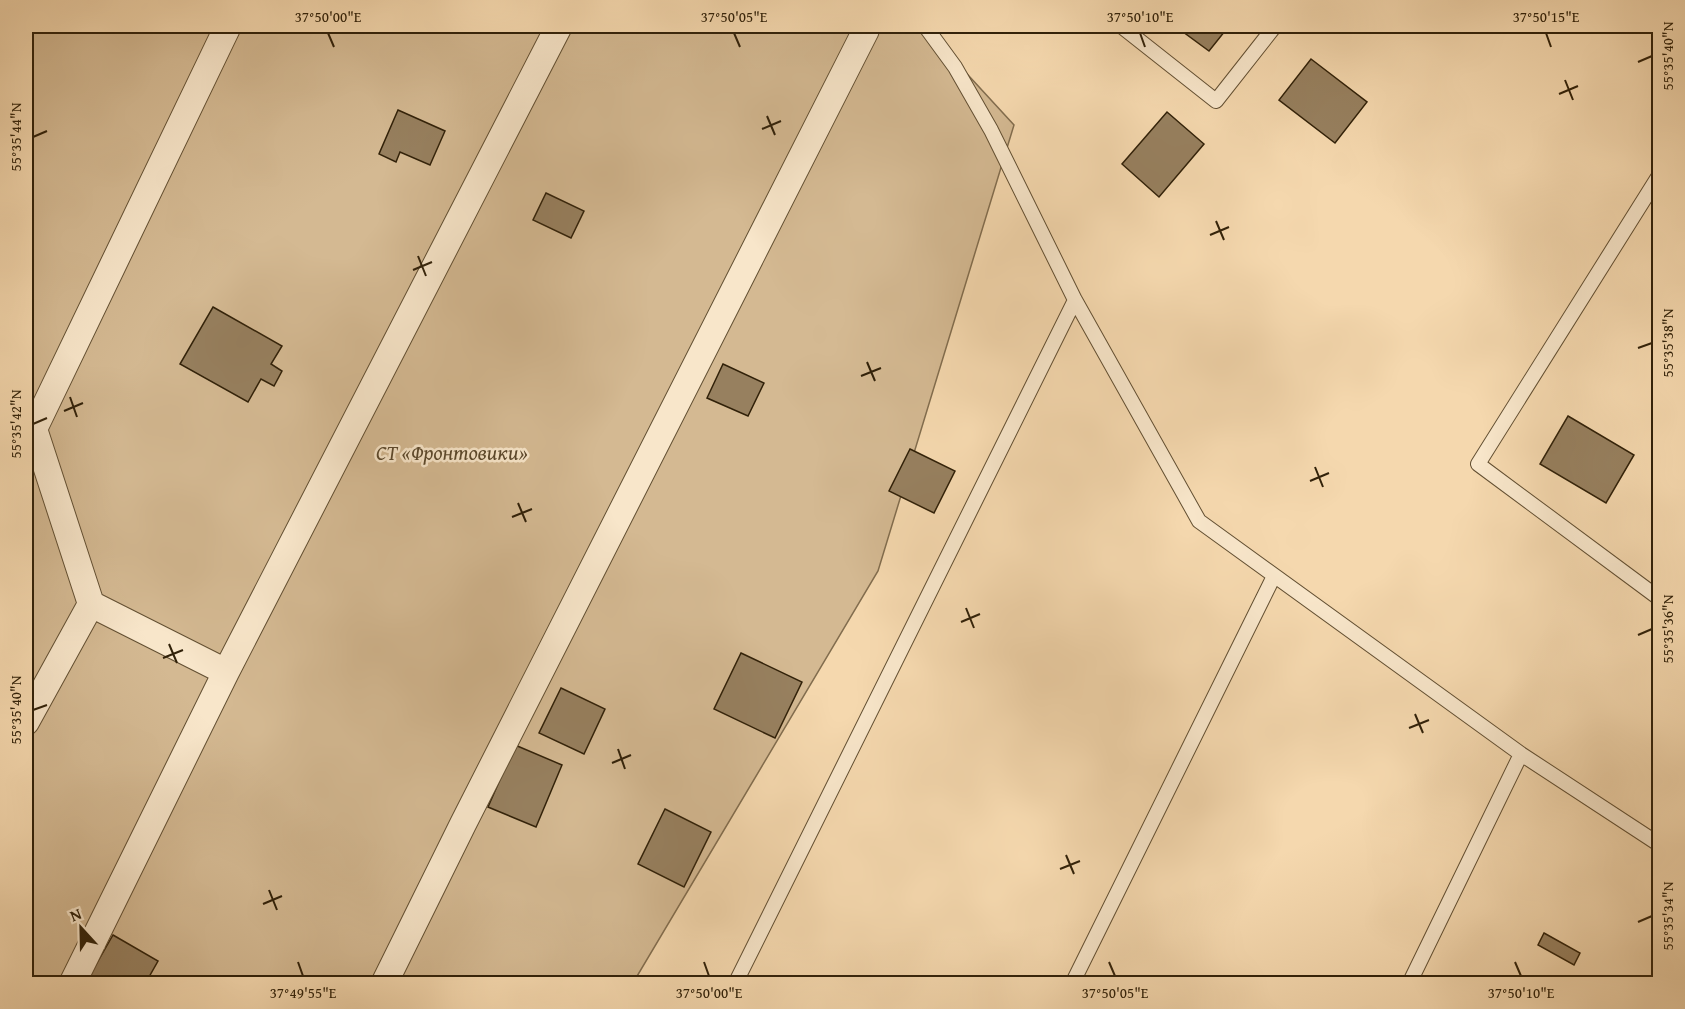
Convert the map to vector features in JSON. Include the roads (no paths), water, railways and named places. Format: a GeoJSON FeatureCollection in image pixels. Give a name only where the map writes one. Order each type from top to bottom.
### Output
{"type":"FeatureCollection","features":[{"type":"Feature","properties":{"kind":"street"},"geometry":{"type":"LineString","coordinates":[[226,672],[91,603],[34,429],[228,26]]}},
{"type":"Feature","properties":{"kind":"street"},"geometry":{"type":"LineString","coordinates":[[72,984],[226,672],[559,26]]}},
{"type":"Feature","properties":{"kind":"street"},"geometry":{"type":"LineString","coordinates":[[384,984],[866,30],[862,26]]}},
{"type":"Feature","properties":{"kind":"street"},"geometry":{"type":"LineString","coordinates":[[26,722],[91,603]]}},
{"type":"Feature","properties":{"kind":"lane"},"geometry":{"type":"LineString","coordinates":[[925,26],[955,68],[991,130],[1075,300],[1198,521],[1521,754],[1659,845]]}},
{"type":"Feature","properties":{"kind":"lane"},"geometry":{"type":"LineString","coordinates":[[1121,26],[1216,101],[1275,26]]}},
{"type":"Feature","properties":{"kind":"lane"},"geometry":{"type":"LineString","coordinates":[[1659,174],[1478,464],[1659,599]]}},
{"type":"Feature","properties":{"kind":"lane"},"geometry":{"type":"LineString","coordinates":[[735,984],[1075,300]]}},
{"type":"Feature","properties":{"kind":"lane"},"geometry":{"type":"LineString","coordinates":[[1071,984],[1274,576]]}},
{"type":"Feature","properties":{"kind":"lane"},"geometry":{"type":"LineString","coordinates":[[1409,984],[1521,754]]}},
{"type":"Feature","properties":{"kind":"park label","name":"СТ «Фронтовики»"},"geometry":{"type":"Point","coordinates":[452,452]}}]}
